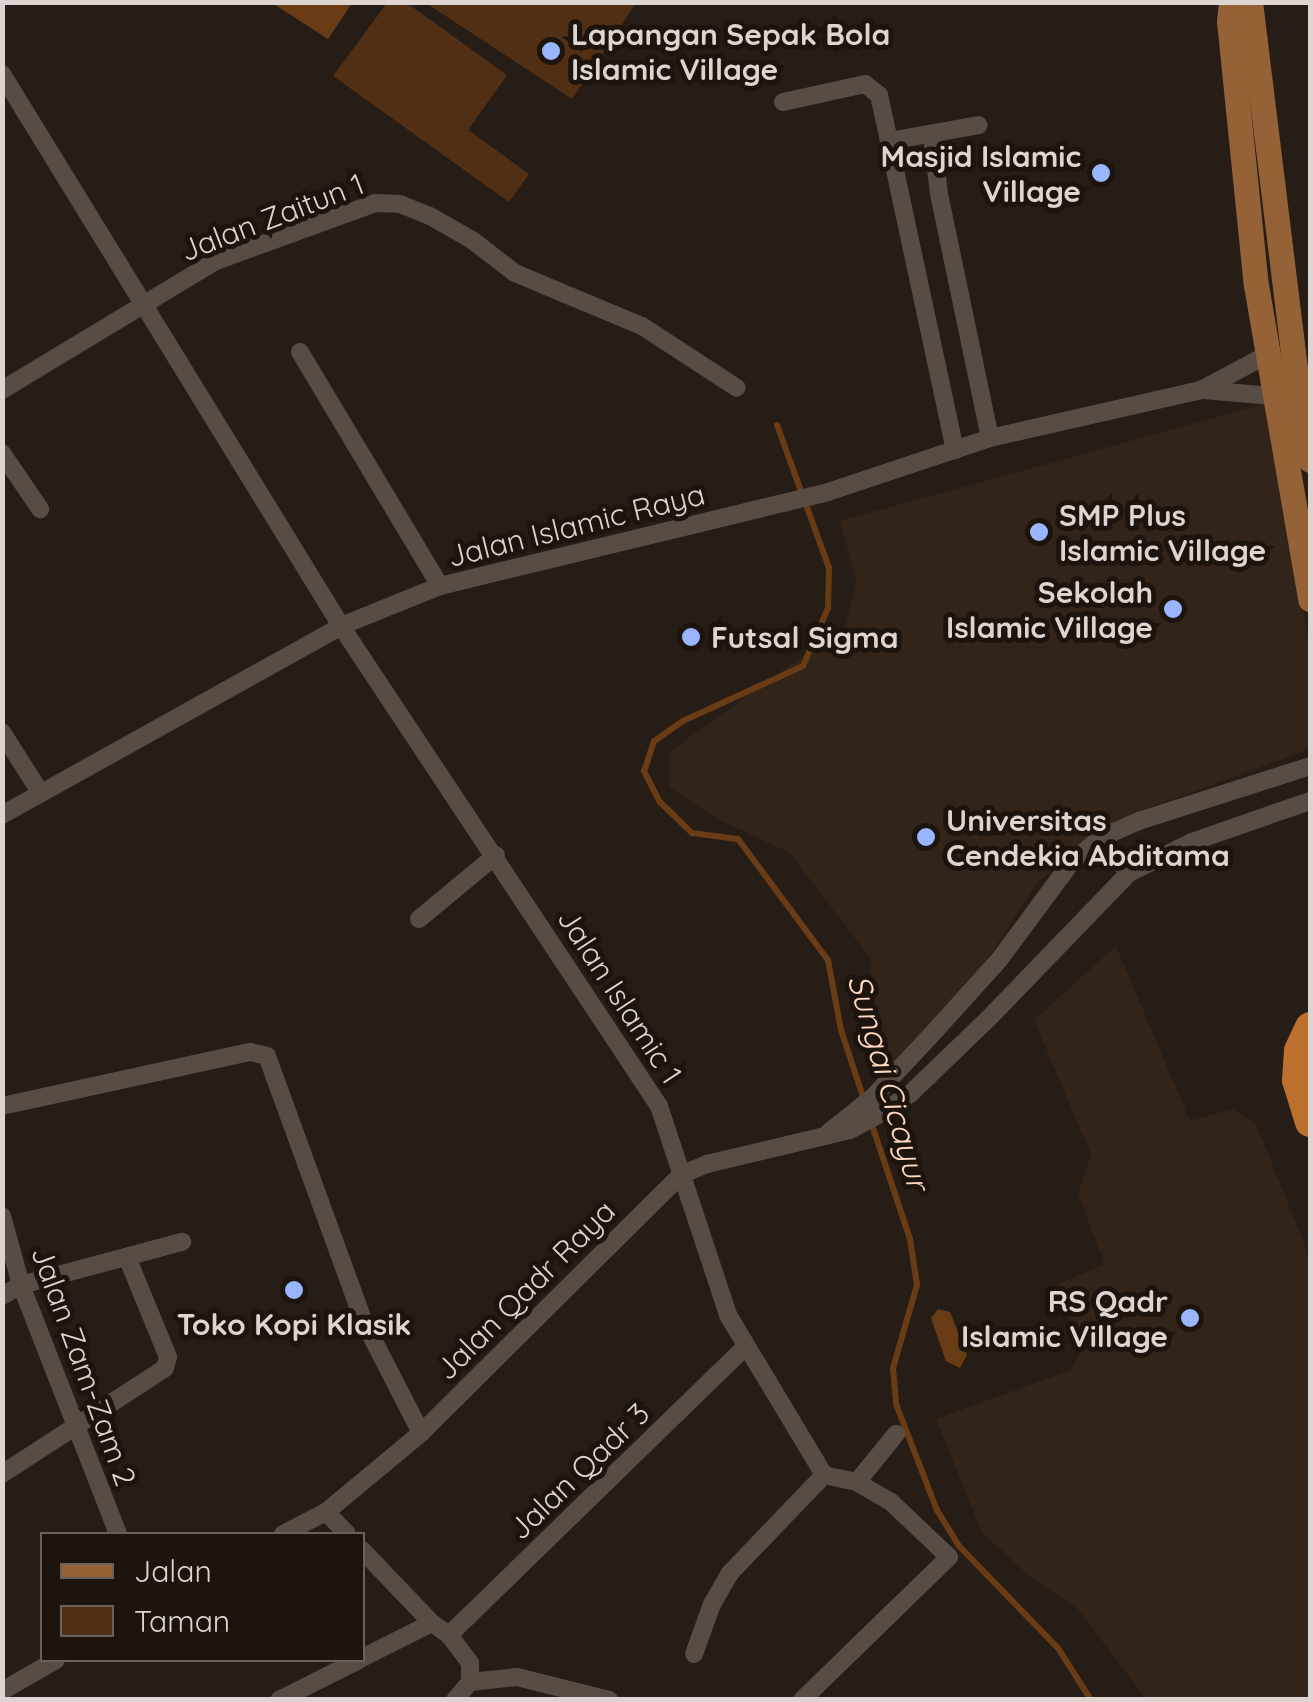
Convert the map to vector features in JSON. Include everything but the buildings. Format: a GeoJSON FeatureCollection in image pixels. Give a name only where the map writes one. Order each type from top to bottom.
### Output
{"type":"FeatureCollection","features":[{"type":"Feature","properties":{"kind":"highway"},"geometry":{"type":"LineString","coordinates":[[1310,1028],[1298,1050],[1296,1080],[1310,1122]]}},
{"type":"Feature","properties":{"kind":"main road"},"geometry":{"type":"LineString","coordinates":[[1231,2],[1281,352],[1310,460]]}},
{"type":"Feature","properties":{"kind":"main road"},"geometry":{"type":"LineString","coordinates":[[1250,2],[1255,152]]}},
{"type":"Feature","properties":{"kind":"main road"},"geometry":{"type":"LineString","coordinates":[[1281,352],[1273,396],[1310,599]]}},
{"type":"Feature","properties":{"kind":"street"},"geometry":{"type":"LineString","coordinates":[[4,80],[341,626],[496,855],[419,919]]}},
{"type":"Feature","properties":{"kind":"street"},"geometry":{"type":"LineString","coordinates":[[782,102],[865,84],[879,96],[955,450]]}},
{"type":"Feature","properties":{"kind":"street"},"geometry":{"type":"LineString","coordinates":[[888,141],[979,124]]}},
{"type":"Feature","properties":{"kind":"street"},"geometry":{"type":"LineString","coordinates":[[932,135],[939,194],[990,438]]}},
{"type":"Feature","properties":{"kind":"street","name":"Jalan Zaitun 1"},"geometry":{"type":"LineString","coordinates":[[2,390],[216,261],[374,202],[400,204],[472,240],[516,273],[642,326],[737,388]]}},
{"type":"Feature","properties":{"kind":"street"},"geometry":{"type":"LineString","coordinates":[[300,352],[440,586]]}},
{"type":"Feature","properties":{"kind":"street","name":"Jalan Islamic Raya"},"geometry":{"type":"LineString","coordinates":[[2,816],[341,626],[440,586],[828,492],[990,438],[1202,390],[1281,352]]}},
{"type":"Feature","properties":{"kind":"street","name":"Jalan Islamic Raya"},"geometry":{"type":"LineString","coordinates":[[1202,390],[1273,396]]}},
{"type":"Feature","properties":{"kind":"street"},"geometry":{"type":"LineString","coordinates":[[2,452],[40,508]]}},
{"type":"Feature","properties":{"kind":"street"},"geometry":{"type":"LineString","coordinates":[[2,732],[40,792]]}},
{"type":"Feature","properties":{"kind":"street","name":"Jalan Qadr Raya"},"geometry":{"type":"LineString","coordinates":[[287,1532],[326,1512],[421,1433],[680,1175],[829,1132],[876,1105],[1000,960],[1070,864],[1100,838],[1139,820],[1310,766]]}},
{"type":"Feature","properties":{"kind":"street","name":"Jalan Qadr Raya"},"geometry":{"type":"LineString","coordinates":[[876,1105],[910,1094],[1129,873],[1192,842],[1310,801]]}},
{"type":"Feature","properties":{"kind":"street"},"geometry":{"type":"LineString","coordinates":[[1100,838],[1129,873]]}},
{"type":"Feature","properties":{"kind":"street","name":"Jalan Islamic 1"},"geometry":{"type":"LineString","coordinates":[[496,855],[659,1106],[728,1315],[824,1475]]}},
{"type":"Feature","properties":{"kind":"street"},"geometry":{"type":"LineString","coordinates":[[2,1106],[250,1052],[268,1056],[363,1320],[421,1433]]}},
{"type":"Feature","properties":{"kind":"street","name":"Jalan Zam-Zam 2"},"geometry":{"type":"LineString","coordinates":[[2,1216],[21,1285],[117,1532]]}},
{"type":"Feature","properties":{"kind":"street"},"geometry":{"type":"LineString","coordinates":[[2,1296],[21,1285],[182,1242]]}},
{"type":"Feature","properties":{"kind":"street"},"geometry":{"type":"LineString","coordinates":[[2,1474],[162,1372],[168,1363],[128,1257]]}},
{"type":"Feature","properties":{"kind":"street","name":"Jalan Qadr 3"},"geometry":{"type":"LineString","coordinates":[[450,1635],[746,1346]]}},
{"type":"Feature","properties":{"kind":"street"},"geometry":{"type":"LineString","coordinates":[[857,1482],[896,1434]]}},
{"type":"Feature","properties":{"kind":"street"},"geometry":{"type":"LineString","coordinates":[[694,1654],[712,1604],[730,1573],[824,1475],[857,1482],[907,1514],[949,1557],[802,1700]]}},
{"type":"Feature","properties":{"kind":"street"},"geometry":{"type":"LineString","coordinates":[[326,1512],[346,1532]]}},
{"type":"Feature","properties":{"kind":"street"},"geometry":{"type":"LineString","coordinates":[[365,1553],[432,1623],[450,1635],[470,1673]]}},
{"type":"Feature","properties":{"kind":"street"},"geometry":{"type":"LineString","coordinates":[[365,1656],[432,1623]]}},
{"type":"Feature","properties":{"kind":"street"},"geometry":{"type":"LineString","coordinates":[[2,1691],[53,1662]]}},
{"type":"Feature","properties":{"kind":"street"},"geometry":{"type":"LineString","coordinates":[[279,1700],[353,1662]]}},
{"type":"Feature","properties":{"kind":"street"},"geometry":{"type":"LineString","coordinates":[[455,1700],[470,1673]]}},
{"type":"Feature","properties":{"kind":"street"},"geometry":{"type":"LineString","coordinates":[[470,1673],[516,1677],[609,1700]]}},
{"type":"Feature","properties":{"kind":"shaded area"},"geometry":{"type":"Polygon","coordinates":[[[272,3],[352,3],[328,39],[272,3]]]}},
{"type":"Feature","properties":{"kind":"shaded area"},"geometry":{"type":"Polygon","coordinates":[[[1268,403],[1310,649],[1310,749],[1118,819],[1038,882],[967,990],[882,1093],[870,958],[790,853],[722,821],[670,788],[669,752],[845,626],[857,582],[840,521],[1268,403]]]}},
{"type":"Feature","properties":{"kind":"shaded area","name":"RS Qadr Islamic Village"},"geometry":{"type":"Polygon","coordinates":[[[1116,946],[1190,1121],[1233,1109],[1256,1124],[1310,1258],[1310,1699],[1146,1699],[1077,1608],[1027,1574],[982,1532],[936,1419],[1071,1370],[1080,1353],[1059,1284],[1105,1264],[1078,1194],[1091,1154],[1034,1020],[1116,946]]]}},
{"type":"Feature","properties":{"kind":"shaded area"},"geometry":{"type":"Polygon","coordinates":[[[938,1309],[950,1312],[967,1355],[960,1368],[946,1361],[931,1318],[938,1309]]]}},
{"type":"Feature","properties":{"kind":"green space"},"geometry":{"type":"Polygon","coordinates":[[[387,3],[407,3],[507,75],[468,130],[529,174],[509,202],[333,76],[387,3]]]}},
{"type":"Feature","properties":{"kind":"green space","name":"Lapangan Sepak Bola Islamic Village"},"geometry":{"type":"Polygon","coordinates":[[[426,3],[636,3],[572,99],[426,3]]]}},
{"type":"Feature","properties":{"kind":"waterway","name":"Sungai Cicayur"},"geometry":{"type":"LineString","coordinates":[[777,425],[829,568],[828,608],[803,666],[683,721],[654,741],[644,771],[660,802],[692,833],[738,839],[828,960],[841,1030],[865,1103]]}},
{"type":"Feature","properties":{"kind":"waterway","name":"Sungai Cicayur"},"geometry":{"type":"LineString","coordinates":[[870,1119],[910,1239],[917,1285],[893,1368],[896,1404],[937,1510],[959,1546],[1058,1648],[1091,1700]]}},
{"type":"Feature","properties":{"kind":"place","name":"Lapangan Sepak Bola Islamic Village"},"geometry":{"type":"Point","coordinates":[551,51]}},
{"type":"Feature","properties":{"kind":"place","name":"Masjid Islamic Village"},"geometry":{"type":"Point","coordinates":[1101,173]}},
{"type":"Feature","properties":{"kind":"place","name":"SMP Plus Islamic Village"},"geometry":{"type":"Point","coordinates":[1039,532]}},
{"type":"Feature","properties":{"kind":"place","name":"Sekolah Islamic Village"},"geometry":{"type":"Point","coordinates":[1173,609]}},
{"type":"Feature","properties":{"kind":"place","name":"Futsal Sigma"},"geometry":{"type":"Point","coordinates":[691,637]}},
{"type":"Feature","properties":{"kind":"place","name":"Universitas Cendekia Abditama"},"geometry":{"type":"Point","coordinates":[926,837]}},
{"type":"Feature","properties":{"kind":"place","name":"Toko Kopi Klasik"},"geometry":{"type":"Point","coordinates":[294,1290]}},
{"type":"Feature","properties":{"kind":"place","name":"RS Qadr Islamic Village"},"geometry":{"type":"Point","coordinates":[1190,1318]}}]}
